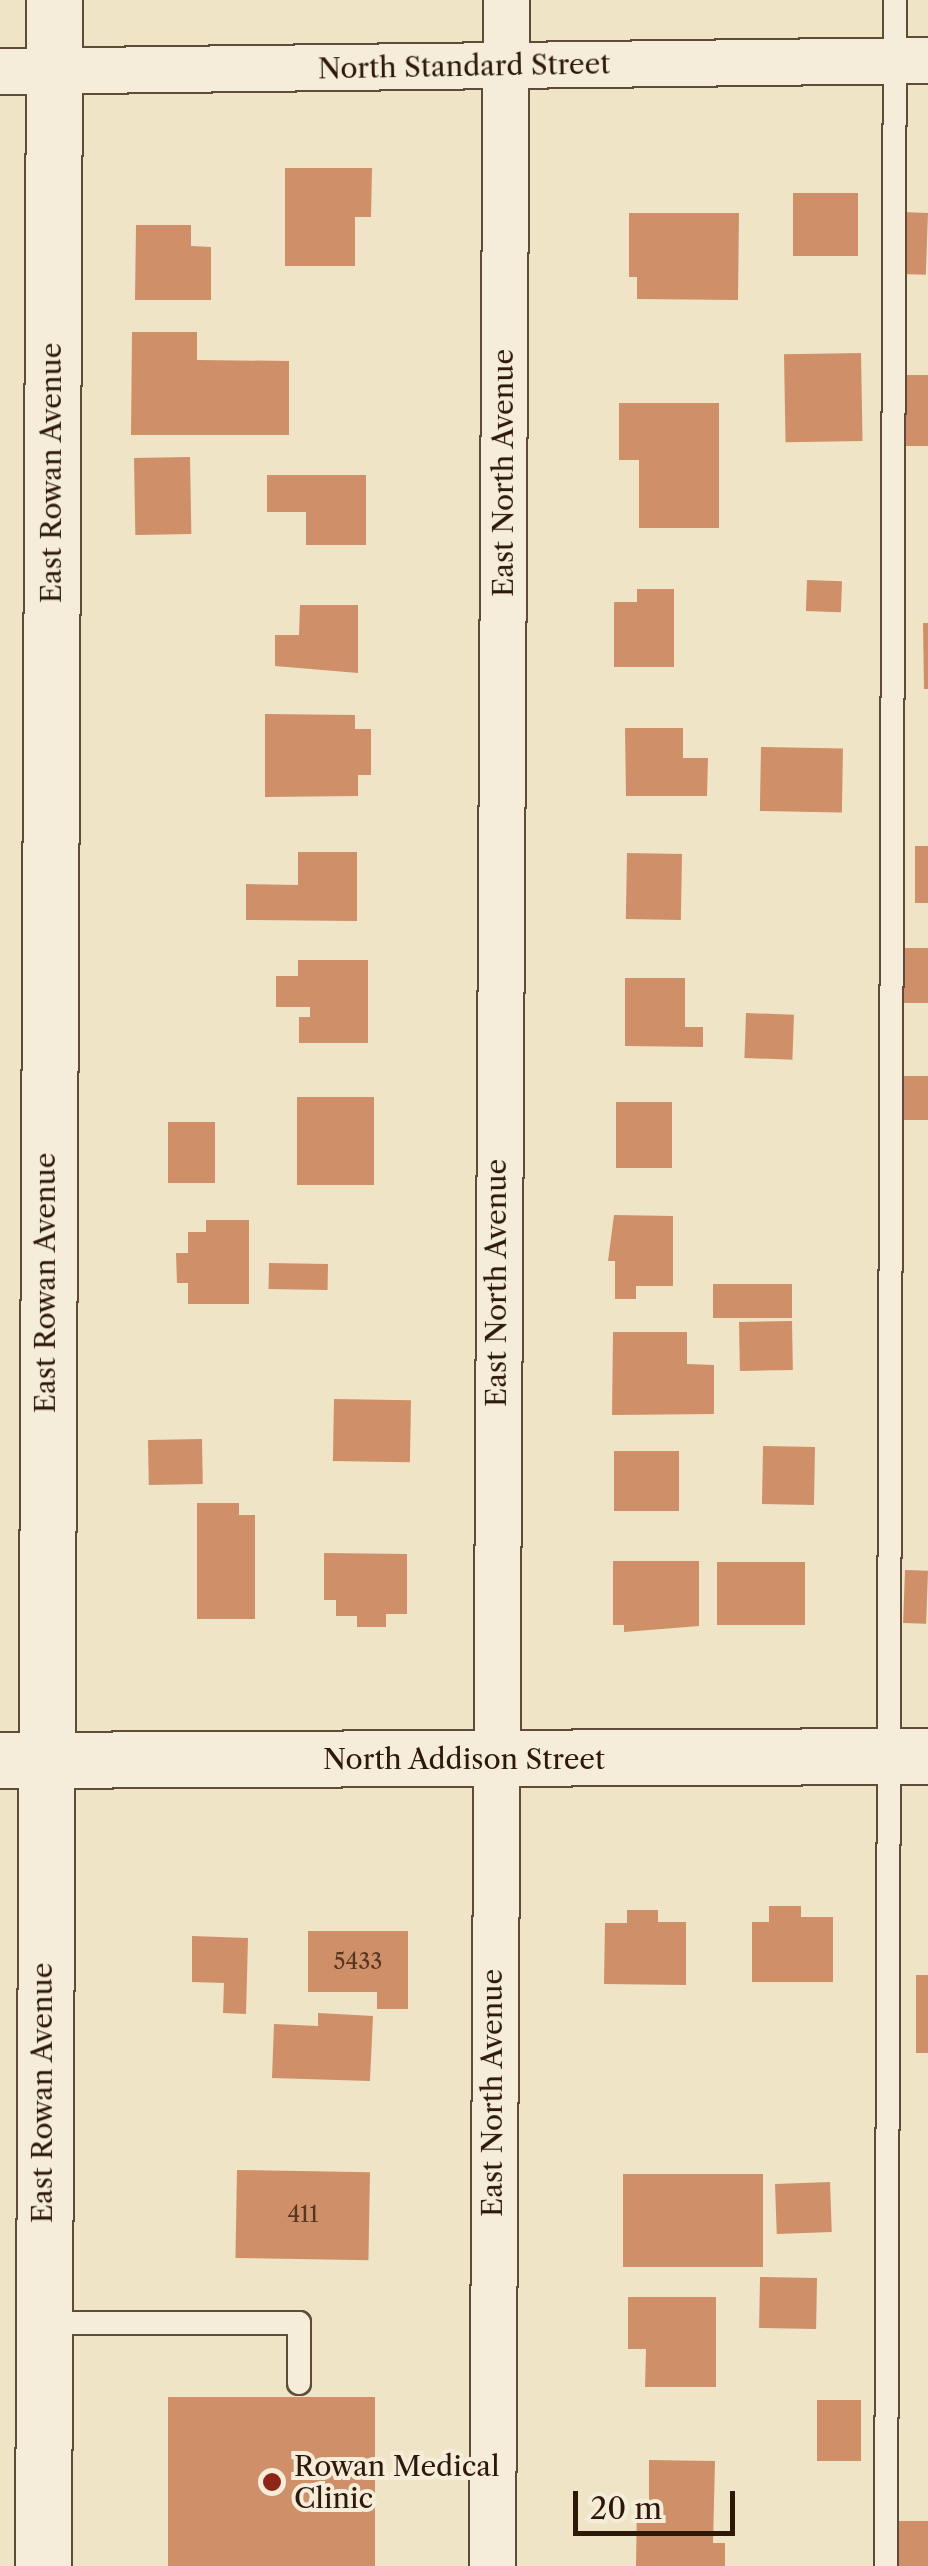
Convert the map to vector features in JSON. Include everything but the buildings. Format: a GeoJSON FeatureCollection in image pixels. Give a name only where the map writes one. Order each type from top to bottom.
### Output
{"type":"FeatureCollection","features":[{"type":"Feature","properties":{"kind":"street","name":"East Rowan Avenue"},"geometry":{"type":"LineString","coordinates":[[43,2566],[43,2323],[21,1760],[54,0]]}},
{"type":"Feature","properties":{"kind":"street","name":"East North Avenue"},"geometry":{"type":"LineString","coordinates":[[492,2566],[492,1760],[506,0]]}},
{"type":"Feature","properties":{"kind":"street","name":"North Standard Street"},"geometry":{"type":"LineString","coordinates":[[0,71],[912,60]]}},
{"type":"Feature","properties":{"kind":"street","name":"North Addison Street"},"geometry":{"type":"LineString","coordinates":[[21,1760],[908,1756]]}},
{"type":"Feature","properties":{"kind":"lane"},"geometry":{"type":"LineString","coordinates":[[886,2566],[908,1756],[912,60],[895,0]]}},
{"type":"Feature","properties":{"kind":"lane"},"geometry":{"type":"LineString","coordinates":[[43,2323],[300,2323],[300,2383]]}},
{"type":"Feature","properties":{"kind":"place","name":"Rowan Medical Clinic"},"geometry":{"type":"Point","coordinates":[272,2482]}}]}
